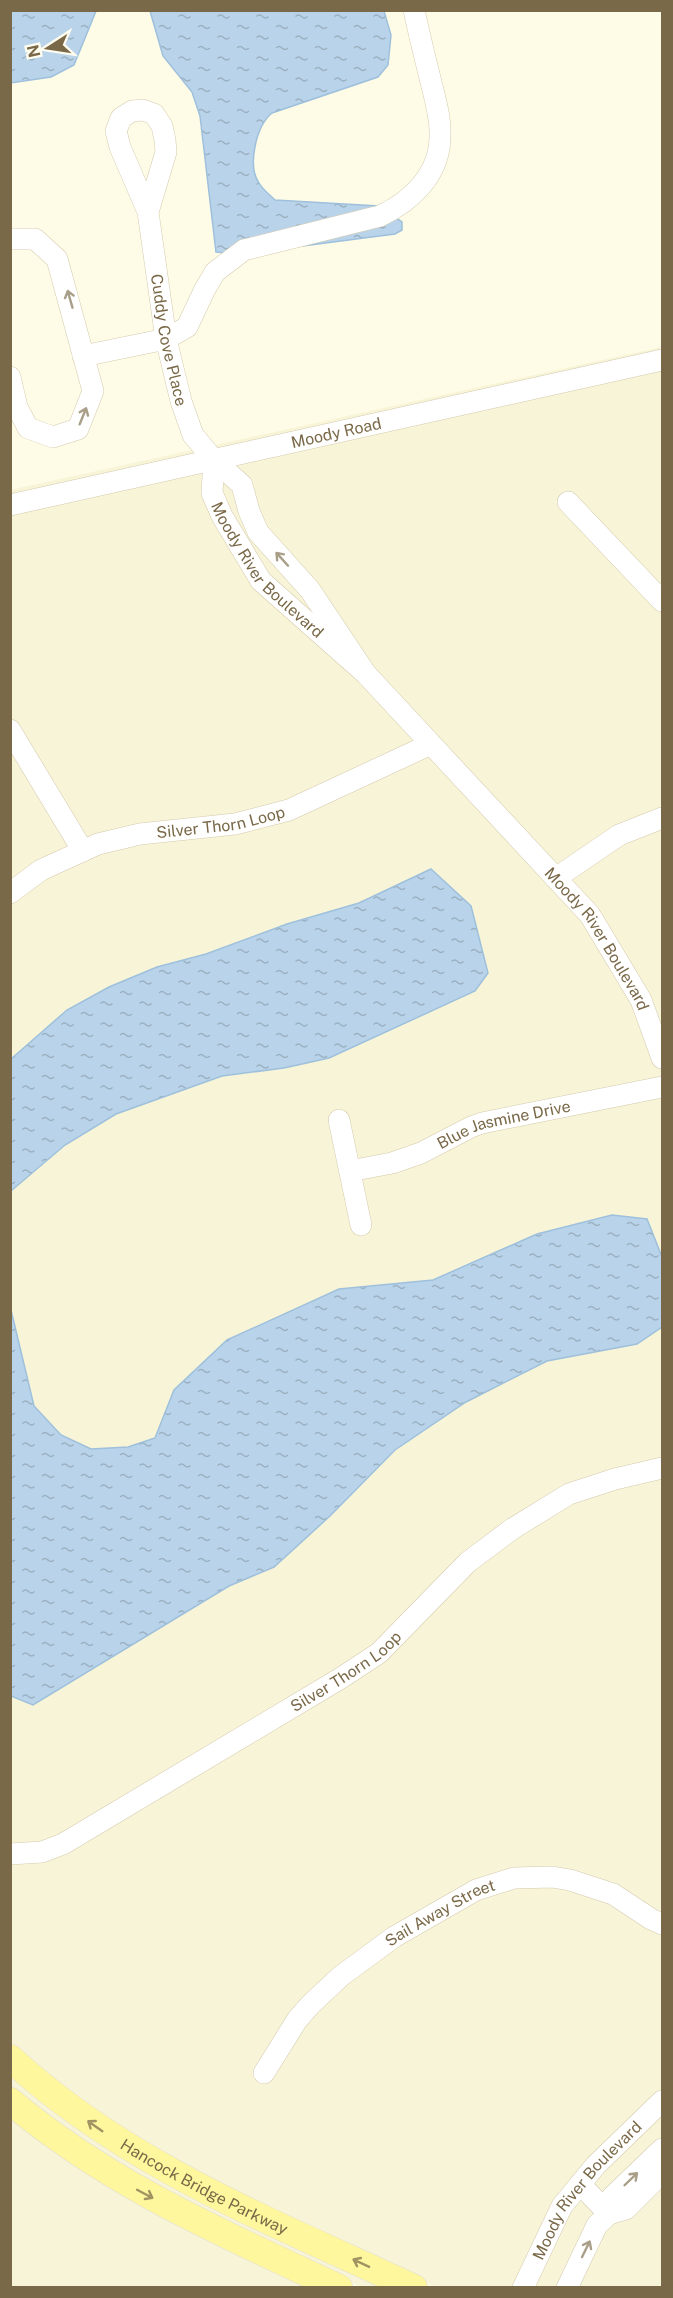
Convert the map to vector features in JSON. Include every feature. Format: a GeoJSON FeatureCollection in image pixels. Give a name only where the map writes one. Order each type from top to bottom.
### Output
{"type":"FeatureCollection","features":[{"type":"Feature","properties":{"kind":"main road","name":"Hancock Bridge Parkway"},"geometry":{"type":"LineString","coordinates":[[10,2058],[62,2102],[150,2161],[212,2194],[414,2288]]}},
{"type":"Feature","properties":{"kind":"main road","name":"Hancock Bridge Parkway"},"geometry":{"type":"LineString","coordinates":[[10,2101],[79,2154],[136,2189],[195,2220],[339,2288]]}},
{"type":"Feature","properties":{"kind":"street"},"geometry":{"type":"LineString","coordinates":[[83,356],[166,339],[187,327],[215,273],[244,250],[381,216],[396,209],[421,187],[438,155],[441,136],[438,113],[414,10]]}},
{"type":"Feature","properties":{"kind":"street","name":"Cuddy Cove Place"},"geometry":{"type":"LineString","coordinates":[[148,212],[166,339],[181,401],[193,435],[214,460]]}},
{"type":"Feature","properties":{"kind":"street"},"geometry":{"type":"LineString","coordinates":[[10,239],[35,239],[57,259],[71,303],[93,391],[78,429],[53,437],[28,428],[17,407],[10,377]]}},
{"type":"Feature","properties":{"kind":"street","name":"Moody Road"},"geometry":{"type":"LineString","coordinates":[[10,505],[663,360]]}},
{"type":"Feature","properties":{"kind":"street","name":"Moody River Boulevard"},"geometry":{"type":"LineString","coordinates":[[214,460],[242,485],[258,532],[310,590],[366,674]]}},
{"type":"Feature","properties":{"kind":"street","name":"Moody River Boulevard"},"geometry":{"type":"LineString","coordinates":[[214,460],[212,493],[243,555],[261,581],[366,674],[590,915],[641,1000],[663,1058]]}},
{"type":"Feature","properties":{"kind":"street"},"geometry":{"type":"LineString","coordinates":[[568,502],[663,601]]}},
{"type":"Feature","properties":{"kind":"street"},"geometry":{"type":"LineString","coordinates":[[292,608],[310,590]]}},
{"type":"Feature","properties":{"kind":"street"},"geometry":{"type":"LineString","coordinates":[[10,730],[83,851]]}},
{"type":"Feature","properties":{"kind":"street","name":"Silver Thorn Loop"},"geometry":{"type":"LineString","coordinates":[[10,893],[41,870],[98,844],[140,834],[235,824],[289,810],[431,744]]}},
{"type":"Feature","properties":{"kind":"street"},"geometry":{"type":"LineString","coordinates":[[556,878],[619,836],[663,818]]}},
{"type":"Feature","properties":{"kind":"street","name":"Blue Jasmine Drive"},"geometry":{"type":"LineString","coordinates":[[350,1171],[421,1153],[461,1131],[482,1123],[663,1087]]}},
{"type":"Feature","properties":{"kind":"street"},"geometry":{"type":"LineString","coordinates":[[339,1120],[361,1225]]}},
{"type":"Feature","properties":{"kind":"street","name":"Silver Thorn Loop"},"geometry":{"type":"LineString","coordinates":[[10,1854],[42,1852],[63,1844],[341,1678],[379,1653],[468,1562],[512,1529],[569,1494],[615,1479],[663,1468]]}},
{"type":"Feature","properties":{"kind":"street","name":"Sail Away Street"},"geometry":{"type":"LineString","coordinates":[[264,2073],[303,2013],[341,1976],[394,1936],[476,1890],[514,1878],[552,1877],[570,1880],[613,1894],[651,1919],[663,1924]]}},
{"type":"Feature","properties":{"kind":"street","name":"Moody River Boulevard"},"geometry":{"type":"LineString","coordinates":[[524,2288],[562,2206],[596,2165],[663,2101]]}},
{"type":"Feature","properties":{"kind":"street"},"geometry":{"type":"LineString","coordinates":[[609,2214],[612,2197],[663,2148],[639,2124]]}},
{"type":"Feature","properties":{"kind":"street","name":"Moody River Boulevard"},"geometry":{"type":"LineString","coordinates":[[567,2288],[597,2225],[609,2214],[626,2209],[663,2173]]}},
{"type":"Feature","properties":{"kind":"street"},"geometry":{"type":"LineString","coordinates":[[580,2184],[609,2214]]}},
{"type":"Feature","properties":{"kind":"shaded area"},"geometry":{"type":"Polygon","coordinates":[[[662,347],[662,351],[11,496],[10,490],[662,347]]]}},
{"type":"Feature","properties":{"kind":"shaded area"},"geometry":{"type":"Polygon","coordinates":[[[662,369],[662,1257],[647,1219],[612,1215],[537,1234],[433,1280],[339,1289],[227,1340],[174,1390],[155,1438],[128,1447],[91,1449],[61,1435],[34,1406],[11,1310],[10,1191],[65,1145],[116,1114],[222,1076],[284,1068],[408,1020],[475,991],[476,932],[471,906],[431,870],[359,903],[287,924],[206,954],[157,967],[11,1059],[11,514],[662,369]]]}},
{"type":"Feature","properties":{"kind":"shaded area"},"geometry":{"type":"Polygon","coordinates":[[[662,1327],[662,2287],[436,2287],[217,2186],[126,2135],[11,2045],[10,1697],[33,1704],[229,1586],[274,1567],[330,1516],[395,1450],[466,1402],[547,1361],[637,1344],[662,1327]]]}},
{"type":"Feature","properties":{"kind":"shaded area"},"geometry":{"type":"Polygon","coordinates":[[[10,2071],[391,2287],[361,2287],[200,2212],[141,2181],[11,2089],[10,2071]]]}},
{"type":"Feature","properties":{"kind":"shaded area"},"geometry":{"type":"Polygon","coordinates":[[[10,2114],[317,2287],[11,2287],[10,2114]]]}},
{"type":"Feature","properties":{"kind":"water"},"geometry":{"type":"Polygon","coordinates":[[[11,10],[96,11],[74,65],[51,77],[11,83],[11,10]]]}},
{"type":"Feature","properties":{"kind":"water"},"geometry":{"type":"Polygon","coordinates":[[[150,11],[384,11],[391,35],[388,65],[378,77],[272,113],[266,119],[258,136],[254,167],[259,183],[275,200],[379,206],[402,222],[402,230],[395,234],[241,254],[216,252],[200,116],[192,92],[163,56],[150,11]]]}},
{"type":"Feature","properties":{"kind":"water"},"geometry":{"type":"Polygon","coordinates":[[[431,869],[471,906],[488,973],[475,991],[329,1058],[284,1068],[222,1076],[116,1114],[65,1145],[11,1191],[11,1059],[67,1010],[109,987],[157,967],[206,954],[287,924],[359,903],[431,869]]]}},
{"type":"Feature","properties":{"kind":"water"},"geometry":{"type":"Polygon","coordinates":[[[612,1215],[647,1219],[662,1257],[662,1327],[637,1344],[547,1361],[466,1402],[395,1450],[330,1516],[274,1567],[229,1586],[33,1705],[11,1696],[11,1310],[34,1406],[61,1435],[91,1449],[128,1447],[155,1438],[174,1390],[227,1340],[339,1289],[433,1280],[537,1234],[612,1215]]]}}]}
